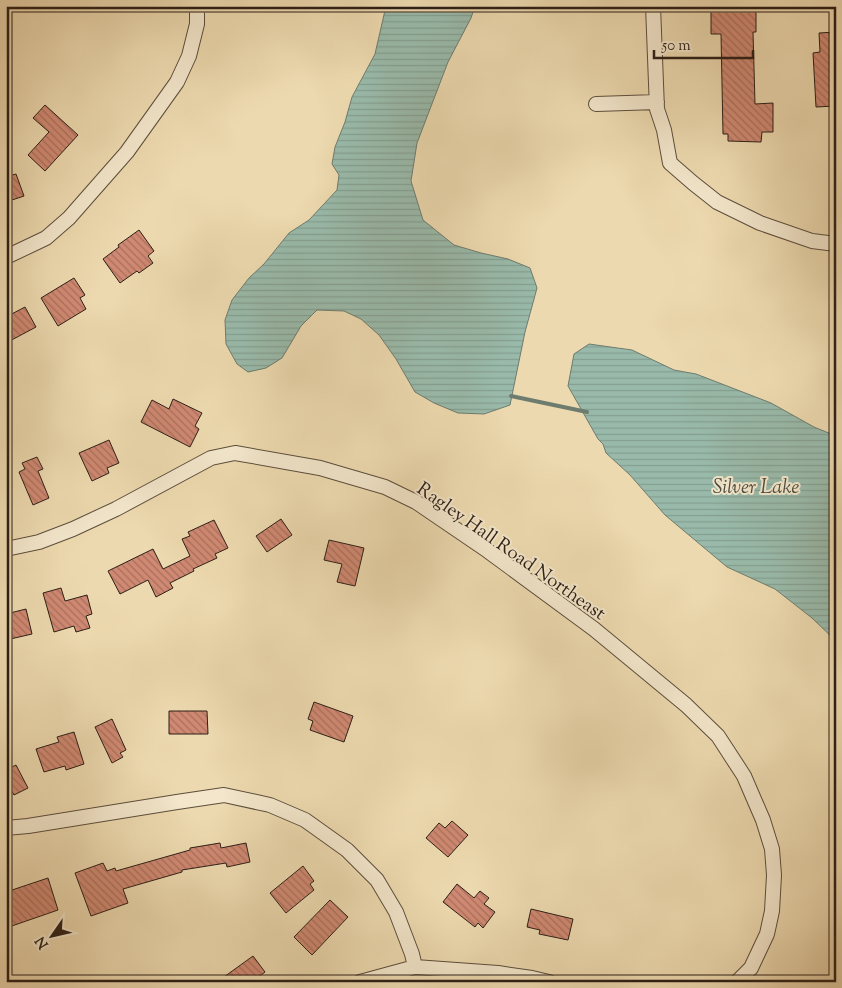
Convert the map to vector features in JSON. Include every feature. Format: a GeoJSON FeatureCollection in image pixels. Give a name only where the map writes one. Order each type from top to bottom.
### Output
{"type":"FeatureCollection","features":[{"type":"Feature","properties":{"kind":"street"},"geometry":{"type":"LineString","coordinates":[[6,257],[46,238],[69,218],[127,152],[177,82],[189,56],[197,24],[197,6]]}},
{"type":"Feature","properties":{"kind":"street"},"geometry":{"type":"LineString","coordinates":[[653,6],[657,109],[664,130],[670,163],[717,202],[760,223],[812,241],[836,244]]}},
{"type":"Feature","properties":{"kind":"street"},"geometry":{"type":"LineString","coordinates":[[596,104],[657,102]]}},
{"type":"Feature","properties":{"kind":"street","name":"Ragley Hall Road Northeast"},"geometry":{"type":"LineString","coordinates":[[6,549],[39,542],[73,529],[116,509],[211,458],[236,453],[320,468],[385,487],[416,502],[488,551],[594,629],[686,705],[718,736],[744,776],[763,820],[772,849],[774,875],[772,911],[767,934],[751,968],[737,982]]}},
{"type":"Feature","properties":{"kind":"street"},"geometry":{"type":"LineString","coordinates":[[6,828],[224,796],[270,804],[305,820],[347,850],[377,880],[396,912],[415,967]]}},
{"type":"Feature","properties":{"kind":"street"},"geometry":{"type":"LineString","coordinates":[[360,982],[415,967],[498,973],[549,982]]}},
{"type":"Feature","properties":{"kind":"water"},"geometry":{"type":"Polygon","coordinates":[[[386,6],[475,6],[471,18],[448,62],[417,143],[411,181],[423,220],[454,245],[508,259],[530,268],[537,288],[525,332],[510,405],[484,414],[458,413],[434,403],[415,392],[396,359],[379,335],[361,319],[344,311],[317,310],[301,326],[282,358],[266,368],[248,372],[237,364],[226,344],[225,320],[232,300],[289,233],[309,220],[337,190],[339,175],[332,164],[335,147],[352,97],[375,54],[386,6]]]}},
{"type":"Feature","properties":{"kind":"water","name":"Silver Lake"},"geometry":{"type":"Polygon","coordinates":[[[589,344],[632,350],[674,370],[696,374],[771,403],[814,427],[836,436],[836,641],[812,618],[775,589],[727,567],[665,515],[630,475],[606,453],[603,444],[598,439],[568,386],[574,354],[589,344]]]}},
{"type":"Feature","properties":{"kind":"building"},"geometry":{"type":"Polygon","coordinates":[[[711,6],[756,6],[756,32],[753,32],[755,104],[773,103],[773,132],[762,132],[761,142],[728,141],[728,134],[723,134],[721,34],[711,34],[711,6]]]}},
{"type":"Feature","properties":{"kind":"building"},"geometry":{"type":"Polygon","coordinates":[[[836,32],[836,106],[816,107],[813,53],[820,52],[819,33],[836,32]]]}},
{"type":"Feature","properties":{"kind":"building"},"geometry":{"type":"Polygon","coordinates":[[[45,105],[78,135],[45,171],[28,155],[49,132],[33,118],[45,105]]]}},
{"type":"Feature","properties":{"kind":"building"},"geometry":{"type":"Polygon","coordinates":[[[16,174],[24,196],[6,202],[6,177],[16,174]]]}},
{"type":"Feature","properties":{"kind":"building"},"geometry":{"type":"Polygon","coordinates":[[[139,230],[154,251],[148,256],[153,263],[120,283],[103,259],[139,230]]]}},
{"type":"Feature","properties":{"kind":"building"},"geometry":{"type":"Polygon","coordinates":[[[74,278],[85,295],[80,298],[86,309],[58,326],[41,298],[74,278]]]}},
{"type":"Feature","properties":{"kind":"building"},"geometry":{"type":"Polygon","coordinates":[[[25,307],[36,327],[6,343],[6,317],[25,307]]]}},
{"type":"Feature","properties":{"kind":"building"},"geometry":{"type":"Polygon","coordinates":[[[173,399],[202,413],[195,426],[199,429],[190,447],[141,422],[152,400],[169,409],[173,399]]]}},
{"type":"Feature","properties":{"kind":"building"},"geometry":{"type":"Polygon","coordinates":[[[109,440],[119,463],[107,468],[109,473],[92,481],[79,453],[109,440]]]}},
{"type":"Feature","properties":{"kind":"building"},"geometry":{"type":"Polygon","coordinates":[[[37,457],[43,469],[38,471],[49,498],[33,505],[19,472],[25,469],[22,463],[37,457]]]}},
{"type":"Feature","properties":{"kind":"building"},"geometry":{"type":"Polygon","coordinates":[[[281,519],[292,535],[267,552],[256,536],[281,519]]]}},
{"type":"Feature","properties":{"kind":"building"},"geometry":{"type":"Polygon","coordinates":[[[214,520],[228,548],[215,554],[217,558],[193,569],[194,571],[170,583],[173,588],[156,597],[148,580],[120,594],[108,571],[153,549],[163,569],[190,556],[182,539],[190,536],[188,532],[214,520]]]}},
{"type":"Feature","properties":{"kind":"building"},"geometry":{"type":"Polygon","coordinates":[[[329,540],[364,548],[355,586],[337,582],[342,564],[324,560],[329,540]]]}},
{"type":"Feature","properties":{"kind":"building"},"geometry":{"type":"Polygon","coordinates":[[[61,588],[65,601],[87,595],[92,614],[86,616],[90,628],[76,632],[74,626],[54,632],[43,593],[61,588]]]}},
{"type":"Feature","properties":{"kind":"building"},"geometry":{"type":"Polygon","coordinates":[[[26,609],[32,634],[6,640],[6,614],[26,609]]]}},
{"type":"Feature","properties":{"kind":"building"},"geometry":{"type":"Polygon","coordinates":[[[314,702],[353,716],[344,742],[310,730],[313,721],[308,719],[314,702]]]}},
{"type":"Feature","properties":{"kind":"building"},"geometry":{"type":"Polygon","coordinates":[[[169,711],[207,711],[208,734],[169,734],[169,711]]]}},
{"type":"Feature","properties":{"kind":"building"},"geometry":{"type":"Polygon","coordinates":[[[112,719],[126,750],[120,753],[123,757],[112,763],[95,727],[112,719]]]}},
{"type":"Feature","properties":{"kind":"building"},"geometry":{"type":"Polygon","coordinates":[[[74,732],[84,764],[66,770],[65,766],[44,772],[36,749],[59,742],[57,737],[74,732]]]}},
{"type":"Feature","properties":{"kind":"building"},"geometry":{"type":"Polygon","coordinates":[[[16,765],[28,788],[14,795],[6,782],[6,770],[16,765]]]}},
{"type":"Feature","properties":{"kind":"building"},"geometry":{"type":"Polygon","coordinates":[[[452,821],[468,835],[448,857],[426,838],[439,823],[445,828],[452,821]]]}},
{"type":"Feature","properties":{"kind":"building"},"geometry":{"type":"Polygon","coordinates":[[[220,843],[221,848],[246,843],[250,862],[227,867],[226,863],[182,870],[182,872],[123,889],[128,903],[91,916],[75,873],[103,863],[107,871],[115,868],[116,871],[190,850],[190,848],[220,843]]]}},
{"type":"Feature","properties":{"kind":"building"},"geometry":{"type":"Polygon","coordinates":[[[303,866],[314,881],[310,884],[314,890],[286,913],[270,893],[303,866]]]}},
{"type":"Feature","properties":{"kind":"building"},"geometry":{"type":"Polygon","coordinates":[[[48,878],[58,910],[6,928],[6,892],[48,878]]]}},
{"type":"Feature","properties":{"kind":"building"},"geometry":{"type":"Polygon","coordinates":[[[457,884],[474,898],[480,891],[489,898],[484,904],[495,912],[483,928],[478,923],[475,927],[443,902],[457,884]]]}},
{"type":"Feature","properties":{"kind":"building"},"geometry":{"type":"Polygon","coordinates":[[[330,900],[348,917],[312,955],[294,937],[330,900]]]}},
{"type":"Feature","properties":{"kind":"building"},"geometry":{"type":"Polygon","coordinates":[[[531,909],[573,919],[568,940],[539,934],[540,930],[527,927],[531,909]]]}},
{"type":"Feature","properties":{"kind":"building"},"geometry":{"type":"Polygon","coordinates":[[[253,956],[265,972],[252,982],[217,982],[253,956]]]}},
{"type":"Feature","properties":{"kind":"waterway"},"geometry":{"type":"LineString","coordinates":[[511,396],[587,412]]}}]}
